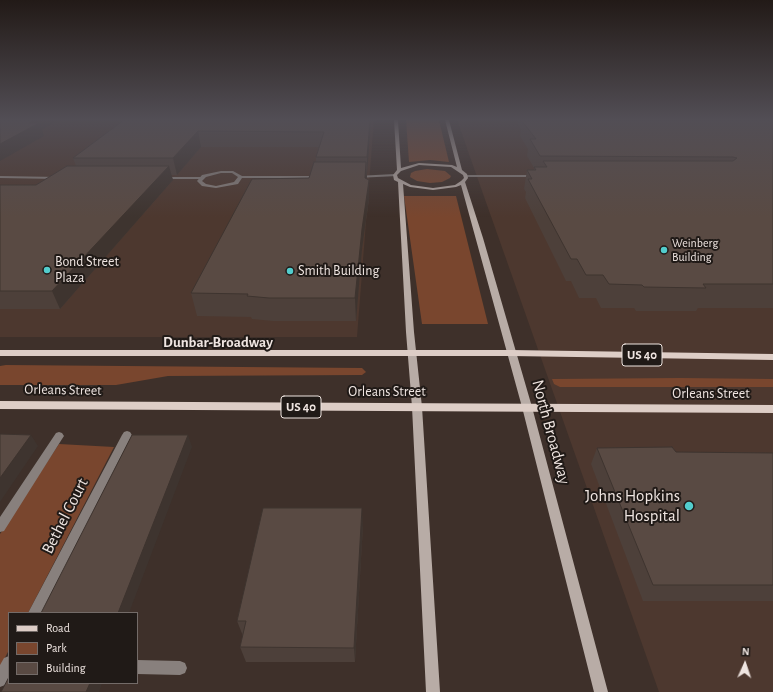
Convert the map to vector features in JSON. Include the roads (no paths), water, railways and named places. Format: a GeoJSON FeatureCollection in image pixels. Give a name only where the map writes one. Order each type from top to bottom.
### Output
{"type":"FeatureCollection","features":[{"type":"Feature","properties":{"kind":"main road"},"geometry":{"type":"LineString","coordinates":[[398,152],[399,170]]}},
{"type":"Feature","properties":{"kind":"main road"},"geometry":{"type":"LineString","coordinates":[[400,182],[410,186],[433,189],[456,186],[464,179],[455,152]]}},
{"type":"Feature","properties":{"kind":"main road"},"geometry":{"type":"LineString","coordinates":[[433,692],[417,407],[411,353],[400,182],[395,175],[399,170],[410,165],[430,163],[447,165],[460,170]]}},
{"type":"Feature","properties":{"kind":"main road","name":"North Broadway"},"geometry":{"type":"LineString","coordinates":[[464,179],[527,407],[601,692]]}},
{"type":"Feature","properties":{"kind":"main road","name":"US 40"},"geometry":{"type":"LineString","coordinates":[[0,353],[511,353],[773,356]]}},
{"type":"Feature","properties":{"kind":"main road","name":"Orleans Street"},"geometry":{"type":"LineString","coordinates":[[0,405],[773,409]]}},
{"type":"Feature","properties":{"kind":"street"},"geometry":{"type":"LineString","coordinates":[[154,178],[201,178],[209,174],[221,172],[233,172],[241,177],[327,177]]}},
{"type":"Feature","properties":{"kind":"street"},"geometry":{"type":"LineString","coordinates":[[349,177],[395,175]]}},
{"type":"Feature","properties":{"kind":"street"},"geometry":{"type":"LineString","coordinates":[[464,179],[545,176]]}},
{"type":"Feature","properties":{"kind":"street"},"geometry":{"type":"LineString","coordinates":[[0,177],[62,178]]}},
{"type":"Feature","properties":{"kind":"street"},"geometry":{"type":"LineString","coordinates":[[201,178],[200,183],[216,187],[236,183],[241,177]]}},
{"type":"Feature","properties":{"kind":"street","name":"Bethel Court"},"geometry":{"type":"LineString","coordinates":[[36,612],[127,435]]}},
{"type":"Feature","properties":{"kind":"street"},"geometry":{"type":"LineString","coordinates":[[0,527],[60,436]]}},
{"type":"Feature","properties":{"kind":"street"},"geometry":{"type":"LineString","coordinates":[[0,680],[8,665]]}},
{"type":"Feature","properties":{"kind":"street"},"geometry":{"type":"LineString","coordinates":[[138,667],[180,668]]}},
{"type":"Feature","properties":{"kind":"place","name":"Weinberg Building"},"geometry":{"type":"Point","coordinates":[664,250]}},
{"type":"Feature","properties":{"kind":"place","name":"Bond Street Plaza"},"geometry":{"type":"Point","coordinates":[47,270]}},
{"type":"Feature","properties":{"kind":"place","name":"Smith Building"},"geometry":{"type":"Point","coordinates":[290,271]}},
{"type":"Feature","properties":{"kind":"place","name":"Johns Hopkins Hospital"},"geometry":{"type":"Point","coordinates":[689,506]}},
{"type":"Feature","properties":{"kind":"district","name":"Dunbar-Broadway"},"geometry":{"type":"Point","coordinates":[218,342]}}]}
